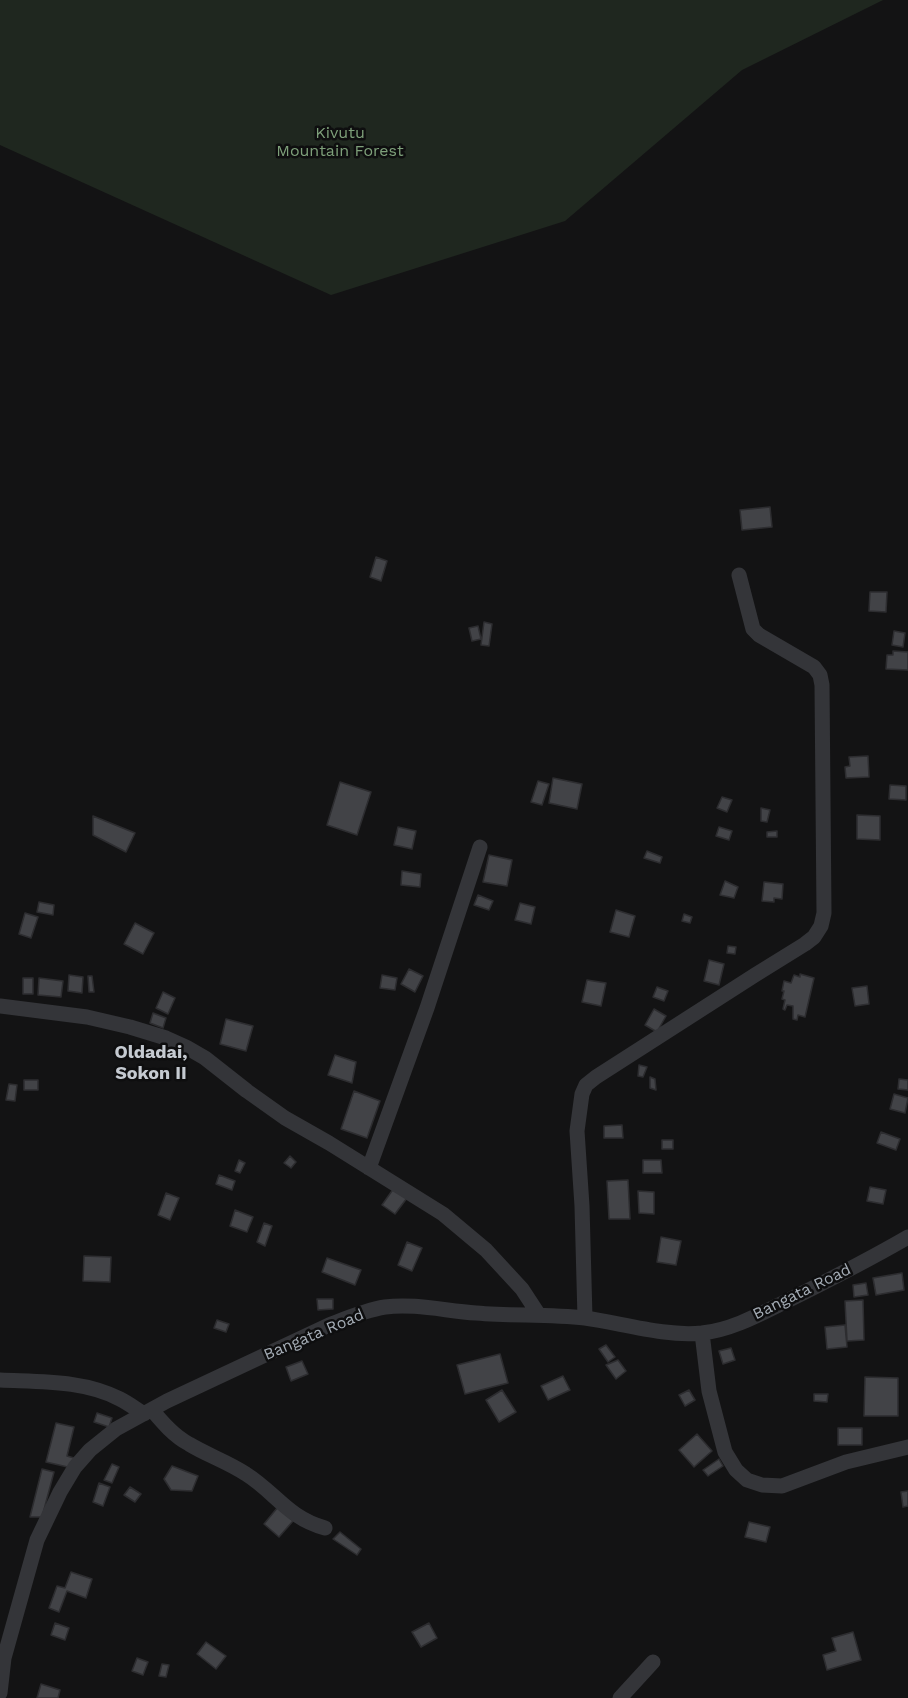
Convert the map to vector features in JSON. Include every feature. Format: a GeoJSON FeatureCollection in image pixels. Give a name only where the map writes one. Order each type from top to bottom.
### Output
{"type":"FeatureCollection","features":[{"type":"Feature","properties":{"kind":"street"},"geometry":{"type":"LineString","coordinates":[[585,1318],[577,1131],[582,1094],[586,1085],[805,945],[821,926],[824,913],[822,685],[820,675],[814,668],[759,635],[753,629],[739,575]]}},
{"type":"Feature","properties":{"kind":"street"},"geometry":{"type":"LineString","coordinates":[[369,1168],[427,1008],[480,847]]}},
{"type":"Feature","properties":{"kind":"street"},"geometry":{"type":"LineString","coordinates":[[0,1006],[87,1017],[130,1027],[186,1047],[205,1058],[285,1118],[443,1214],[486,1250],[522,1289],[539,1315]]}},
{"type":"Feature","properties":{"kind":"street","name":"Bangata Road"},"geometry":{"type":"LineString","coordinates":[[0,1693],[2,1657],[37,1540],[60,1492],[75,1467],[90,1450],[116,1429],[148,1412],[329,1325],[371,1310],[402,1306],[478,1314],[585,1318],[679,1333],[702,1333],[744,1321],[860,1264],[908,1237]]}},
{"type":"Feature","properties":{"kind":"street"},"geometry":{"type":"LineString","coordinates":[[702,1333],[709,1391],[725,1452],[736,1470],[747,1480],[762,1485],[782,1486],[846,1462],[908,1447]]}},
{"type":"Feature","properties":{"kind":"street"},"geometry":{"type":"LineString","coordinates":[[0,1380],[62,1383],[102,1392],[120,1399],[148,1412],[188,1444],[245,1473],[294,1515],[325,1528]]}},
{"type":"Feature","properties":{"kind":"street"},"geometry":{"type":"LineString","coordinates":[[620,1698],[653,1662]]}},
{"type":"Feature","properties":{"kind":"green space","name":"Kivutu Mountain Forest"},"geometry":{"type":"Polygon","coordinates":[[[0,0],[883,0],[742,70],[565,221],[331,295],[0,145],[0,0]]]}},
{"type":"Feature","properties":{"kind":"building"},"geometry":{"type":"Polygon","coordinates":[[[770,507],[772,527],[742,530],[740,510],[770,507]]]}},
{"type":"Feature","properties":{"kind":"building"},"geometry":{"type":"Polygon","coordinates":[[[376,557],[387,561],[381,581],[370,577],[376,557]]]}},
{"type":"Feature","properties":{"kind":"building"},"geometry":{"type":"Polygon","coordinates":[[[870,592],[887,592],[886,612],[869,611],[870,592]]]}},
{"type":"Feature","properties":{"kind":"building"},"geometry":{"type":"Polygon","coordinates":[[[484,622],[492,624],[489,646],[481,645],[484,622]]]}},
{"type":"Feature","properties":{"kind":"building"},"geometry":{"type":"Polygon","coordinates":[[[478,626],[481,639],[472,641],[469,628],[478,626]]]}},
{"type":"Feature","properties":{"kind":"building"},"geometry":{"type":"Polygon","coordinates":[[[894,631],[905,633],[903,647],[892,645],[894,631]]]}},
{"type":"Feature","properties":{"kind":"building"},"geometry":{"type":"Polygon","coordinates":[[[893,651],[908,652],[908,670],[886,669],[887,655],[893,655],[893,651]]]}},
{"type":"Feature","properties":{"kind":"building"},"geometry":{"type":"Polygon","coordinates":[[[868,756],[869,777],[846,778],[845,767],[850,766],[849,757],[868,756]]]}},
{"type":"Feature","properties":{"kind":"building"},"geometry":{"type":"Polygon","coordinates":[[[553,778],[582,784],[577,809],[549,803],[553,778]]]}},
{"type":"Feature","properties":{"kind":"building"},"geometry":{"type":"Polygon","coordinates":[[[538,781],[549,784],[542,805],[531,802],[538,781]]]}},
{"type":"Feature","properties":{"kind":"building"},"geometry":{"type":"Polygon","coordinates":[[[340,782],[371,792],[357,835],[327,825],[340,782]]]}},
{"type":"Feature","properties":{"kind":"building"},"geometry":{"type":"Polygon","coordinates":[[[890,785],[906,786],[906,800],[889,799],[890,785]]]}},
{"type":"Feature","properties":{"kind":"building"},"geometry":{"type":"Polygon","coordinates":[[[722,797],[732,800],[727,812],[717,808],[722,797]]]}},
{"type":"Feature","properties":{"kind":"building"},"geometry":{"type":"Polygon","coordinates":[[[761,808],[770,810],[767,822],[761,821],[761,808]]]}},
{"type":"Feature","properties":{"kind":"building"},"geometry":{"type":"Polygon","coordinates":[[[857,815],[880,816],[880,840],[857,839],[857,815]]]}},
{"type":"Feature","properties":{"kind":"building"},"geometry":{"type":"Polygon","coordinates":[[[93,816],[135,833],[126,852],[93,835],[93,816]]]}},
{"type":"Feature","properties":{"kind":"building"},"geometry":{"type":"Polygon","coordinates":[[[398,827],[416,831],[412,849],[394,845],[398,827]]]}},
{"type":"Feature","properties":{"kind":"building"},"geometry":{"type":"Polygon","coordinates":[[[719,827],[732,831],[729,840],[716,836],[719,827]]]}},
{"type":"Feature","properties":{"kind":"building"},"geometry":{"type":"Polygon","coordinates":[[[777,831],[777,837],[767,837],[767,832],[777,831]]]}},
{"type":"Feature","properties":{"kind":"building"},"geometry":{"type":"Polygon","coordinates":[[[647,851],[662,857],[660,863],[644,858],[647,851]]]}},
{"type":"Feature","properties":{"kind":"building"},"geometry":{"type":"Polygon","coordinates":[[[489,855],[512,860],[507,886],[483,882],[489,855]]]}},
{"type":"Feature","properties":{"kind":"building"},"geometry":{"type":"Polygon","coordinates":[[[402,871],[421,874],[420,887],[401,885],[402,871]]]}},
{"type":"Feature","properties":{"kind":"building"},"geometry":{"type":"Polygon","coordinates":[[[725,881],[738,887],[734,898],[720,895],[725,881]]]}},
{"type":"Feature","properties":{"kind":"building"},"geometry":{"type":"Polygon","coordinates":[[[764,882],[783,884],[782,899],[774,898],[774,902],[762,901],[764,882]]]}},
{"type":"Feature","properties":{"kind":"building"},"geometry":{"type":"Polygon","coordinates":[[[478,895],[493,901],[489,910],[474,905],[478,895]]]}},
{"type":"Feature","properties":{"kind":"building"},"geometry":{"type":"Polygon","coordinates":[[[39,902],[54,905],[53,915],[37,912],[39,902]]]}},
{"type":"Feature","properties":{"kind":"building"},"geometry":{"type":"Polygon","coordinates":[[[520,903],[535,907],[531,924],[515,920],[520,903]]]}},
{"type":"Feature","properties":{"kind":"building"},"geometry":{"type":"Polygon","coordinates":[[[616,910],[635,916],[629,937],[610,932],[616,910]]]}},
{"type":"Feature","properties":{"kind":"building"},"geometry":{"type":"Polygon","coordinates":[[[25,913],[38,917],[31,938],[19,934],[25,913]]]}},
{"type":"Feature","properties":{"kind":"building"},"geometry":{"type":"Polygon","coordinates":[[[684,914],[692,917],[690,923],[682,921],[684,914]]]}},
{"type":"Feature","properties":{"kind":"building"},"geometry":{"type":"Polygon","coordinates":[[[135,923],[154,933],[143,954],[124,944],[135,923]]]}},
{"type":"Feature","properties":{"kind":"building"},"geometry":{"type":"Polygon","coordinates":[[[728,946],[736,947],[735,954],[727,953],[728,946]]]}},
{"type":"Feature","properties":{"kind":"building"},"geometry":{"type":"Polygon","coordinates":[[[709,960],[724,964],[719,985],[704,981],[709,960]]]}},
{"type":"Feature","properties":{"kind":"building"},"geometry":{"type":"Polygon","coordinates":[[[409,969],[423,976],[415,992],[401,984],[409,969]]]}},
{"type":"Feature","properties":{"kind":"building"},"geometry":{"type":"Polygon","coordinates":[[[800,974],[814,978],[805,1017],[798,1015],[797,1020],[793,1019],[793,1006],[787,1005],[785,1010],[783,1009],[785,1000],[782,999],[784,991],[782,991],[784,981],[791,983],[794,975],[800,977],[800,974]]]}},
{"type":"Feature","properties":{"kind":"building"},"geometry":{"type":"Polygon","coordinates":[[[69,975],[83,977],[82,993],[68,991],[69,975]]]}},
{"type":"Feature","properties":{"kind":"building"},"geometry":{"type":"Polygon","coordinates":[[[382,975],[397,978],[395,990],[380,988],[382,975]]]}},
{"type":"Feature","properties":{"kind":"building"},"geometry":{"type":"Polygon","coordinates":[[[88,976],[92,976],[94,992],[89,992],[88,976]]]}},
{"type":"Feature","properties":{"kind":"building"},"geometry":{"type":"Polygon","coordinates":[[[23,978],[33,978],[33,994],[23,994],[23,978]]]}},
{"type":"Feature","properties":{"kind":"building"},"geometry":{"type":"Polygon","coordinates":[[[39,978],[63,981],[61,997],[38,995],[39,978]]]}},
{"type":"Feature","properties":{"kind":"building"},"geometry":{"type":"Polygon","coordinates":[[[587,980],[606,983],[601,1006],[582,1002],[587,980]]]}},
{"type":"Feature","properties":{"kind":"building"},"geometry":{"type":"Polygon","coordinates":[[[867,986],[869,1004],[855,1006],[852,988],[867,986]]]}},
{"type":"Feature","properties":{"kind":"building"},"geometry":{"type":"Polygon","coordinates":[[[657,987],[668,991],[664,1001],[653,997],[657,987]]]}},
{"type":"Feature","properties":{"kind":"building"},"geometry":{"type":"Polygon","coordinates":[[[163,992],[175,998],[168,1014],[156,1008],[163,992]]]}},
{"type":"Feature","properties":{"kind":"building"},"geometry":{"type":"Polygon","coordinates":[[[654,1009],[666,1016],[657,1032],[645,1025],[654,1009]]]}},
{"type":"Feature","properties":{"kind":"building"},"geometry":{"type":"Polygon","coordinates":[[[153,1013],[166,1018],[163,1028],[150,1023],[153,1013]]]}},
{"type":"Feature","properties":{"kind":"building"},"geometry":{"type":"Polygon","coordinates":[[[226,1019],[253,1026],[246,1051],[220,1044],[226,1019]]]}},
{"type":"Feature","properties":{"kind":"building"},"geometry":{"type":"Polygon","coordinates":[[[335,1055],[356,1062],[352,1083],[328,1075],[335,1055]]]}},
{"type":"Feature","properties":{"kind":"building"},"geometry":{"type":"Polygon","coordinates":[[[639,1065],[647,1067],[643,1077],[638,1076],[639,1065]]]}},
{"type":"Feature","properties":{"kind":"building"},"geometry":{"type":"Polygon","coordinates":[[[650,1077],[655,1079],[656,1090],[650,1088],[650,1077]]]}},
{"type":"Feature","properties":{"kind":"building"},"geometry":{"type":"Polygon","coordinates":[[[899,1079],[908,1080],[908,1090],[898,1089],[899,1079]]]}},
{"type":"Feature","properties":{"kind":"building"},"geometry":{"type":"Polygon","coordinates":[[[24,1080],[38,1080],[38,1090],[24,1090],[24,1080]]]}},
{"type":"Feature","properties":{"kind":"building"},"geometry":{"type":"Polygon","coordinates":[[[9,1084],[17,1085],[15,1101],[6,1100],[9,1084]]]}},
{"type":"Feature","properties":{"kind":"building"},"geometry":{"type":"Polygon","coordinates":[[[354,1091],[380,1101],[367,1138],[341,1129],[354,1091]]]}},
{"type":"Feature","properties":{"kind":"building"},"geometry":{"type":"Polygon","coordinates":[[[894,1094],[908,1098],[905,1113],[890,1109],[894,1094]]]}},
{"type":"Feature","properties":{"kind":"building"},"geometry":{"type":"Polygon","coordinates":[[[622,1125],[623,1138],[604,1138],[604,1126],[622,1125]]]}},
{"type":"Feature","properties":{"kind":"building"},"geometry":{"type":"Polygon","coordinates":[[[881,1132],[900,1139],[896,1150],[877,1143],[881,1132]]]}},
{"type":"Feature","properties":{"kind":"building"},"geometry":{"type":"Polygon","coordinates":[[[662,1140],[673,1140],[673,1149],[662,1149],[662,1140]]]}},
{"type":"Feature","properties":{"kind":"building"},"geometry":{"type":"Polygon","coordinates":[[[290,1156],[296,1162],[291,1168],[284,1163],[290,1156]]]}},
{"type":"Feature","properties":{"kind":"building"},"geometry":{"type":"Polygon","coordinates":[[[239,1160],[245,1163],[240,1173],[235,1171],[239,1160]]]}},
{"type":"Feature","properties":{"kind":"building"},"geometry":{"type":"Polygon","coordinates":[[[643,1160],[661,1160],[662,1173],[643,1173],[643,1160]]]}},
{"type":"Feature","properties":{"kind":"building"},"geometry":{"type":"Polygon","coordinates":[[[219,1175],[235,1181],[232,1190],[216,1184],[219,1175]]]}},
{"type":"Feature","properties":{"kind":"building"},"geometry":{"type":"Polygon","coordinates":[[[628,1180],[630,1219],[609,1219],[607,1181],[628,1180]]]}},
{"type":"Feature","properties":{"kind":"building"},"geometry":{"type":"Polygon","coordinates":[[[870,1187],[886,1190],[883,1204],[867,1201],[870,1187]]]}},
{"type":"Feature","properties":{"kind":"building"},"geometry":{"type":"Polygon","coordinates":[[[394,1188],[407,1198],[395,1214],[382,1205],[394,1188]]]}},
{"type":"Feature","properties":{"kind":"building"},"geometry":{"type":"Polygon","coordinates":[[[638,1191],[654,1192],[654,1214],[639,1213],[638,1191]]]}},
{"type":"Feature","properties":{"kind":"building"},"geometry":{"type":"Polygon","coordinates":[[[166,1193],[179,1198],[170,1220],[158,1215],[166,1193]]]}},
{"type":"Feature","properties":{"kind":"building"},"geometry":{"type":"Polygon","coordinates":[[[235,1210],[253,1217],[247,1232],[230,1226],[235,1210]]]}},
{"type":"Feature","properties":{"kind":"building"},"geometry":{"type":"Polygon","coordinates":[[[264,1223],[272,1226],[265,1246],[257,1242],[264,1223]]]}},
{"type":"Feature","properties":{"kind":"building"},"geometry":{"type":"Polygon","coordinates":[[[661,1237],[681,1241],[676,1265],[657,1262],[661,1237]]]}},
{"type":"Feature","properties":{"kind":"building"},"geometry":{"type":"Polygon","coordinates":[[[407,1242],[422,1248],[412,1271],[398,1265],[407,1242]]]}},
{"type":"Feature","properties":{"kind":"building"},"geometry":{"type":"Polygon","coordinates":[[[84,1256],[111,1257],[110,1282],[83,1281],[84,1256]]]}},
{"type":"Feature","properties":{"kind":"building"},"geometry":{"type":"Polygon","coordinates":[[[327,1258],[361,1270],[355,1285],[322,1272],[327,1258]]]}},
{"type":"Feature","properties":{"kind":"building"},"geometry":{"type":"Polygon","coordinates":[[[902,1273],[904,1290],[876,1295],[873,1278],[902,1273]]]}},
{"type":"Feature","properties":{"kind":"building"},"geometry":{"type":"Polygon","coordinates":[[[866,1283],[868,1295],[854,1297],[853,1285],[866,1283]]]}},
{"type":"Feature","properties":{"kind":"building"},"geometry":{"type":"Polygon","coordinates":[[[317,1299],[333,1299],[333,1309],[318,1310],[317,1299]]]}},
{"type":"Feature","properties":{"kind":"building"},"geometry":{"type":"Polygon","coordinates":[[[863,1300],[864,1340],[847,1341],[845,1301],[863,1300]]]}},
{"type":"Feature","properties":{"kind":"building"},"geometry":{"type":"Polygon","coordinates":[[[217,1320],[229,1324],[226,1332],[214,1328],[217,1320]]]}},
{"type":"Feature","properties":{"kind":"building"},"geometry":{"type":"Polygon","coordinates":[[[845,1325],[847,1347],[827,1349],[825,1327],[845,1325]]]}},
{"type":"Feature","properties":{"kind":"building"},"geometry":{"type":"Polygon","coordinates":[[[606,1345],[615,1357],[608,1362],[599,1349],[606,1345]]]}},
{"type":"Feature","properties":{"kind":"building"},"geometry":{"type":"Polygon","coordinates":[[[731,1348],[735,1360],[723,1364],[719,1351],[731,1348]]]}},
{"type":"Feature","properties":{"kind":"building"},"geometry":{"type":"Polygon","coordinates":[[[500,1354],[508,1383],[465,1394],[457,1365],[500,1354]]]}},
{"type":"Feature","properties":{"kind":"building"},"geometry":{"type":"Polygon","coordinates":[[[618,1360],[626,1371],[616,1379],[606,1365],[618,1360]]]}},
{"type":"Feature","properties":{"kind":"building"},"geometry":{"type":"Polygon","coordinates":[[[302,1361],[308,1374],[291,1381],[286,1367],[302,1361]]]}},
{"type":"Feature","properties":{"kind":"building"},"geometry":{"type":"Polygon","coordinates":[[[563,1376],[570,1390],[548,1400],[541,1386],[563,1376]]]}},
{"type":"Feature","properties":{"kind":"building"},"geometry":{"type":"Polygon","coordinates":[[[865,1377],[898,1378],[898,1416],[864,1416],[865,1377]]]}},
{"type":"Feature","properties":{"kind":"building"},"geometry":{"type":"Polygon","coordinates":[[[502,1390],[516,1412],[499,1422],[486,1400],[502,1390]]]}},
{"type":"Feature","properties":{"kind":"building"},"geometry":{"type":"Polygon","coordinates":[[[689,1390],[695,1400],[685,1406],[679,1395],[689,1390]]]}},
{"type":"Feature","properties":{"kind":"building"},"geometry":{"type":"Polygon","coordinates":[[[814,1394],[828,1394],[827,1402],[814,1401],[814,1394]]]}},
{"type":"Feature","properties":{"kind":"building"},"geometry":{"type":"Polygon","coordinates":[[[97,1413],[112,1418],[109,1427],[94,1422],[97,1413]]]}},
{"type":"Feature","properties":{"kind":"building"},"geometry":{"type":"Polygon","coordinates":[[[56,1423],[74,1427],[67,1456],[74,1458],[72,1468],[46,1462],[56,1423]]]}},
{"type":"Feature","properties":{"kind":"building"},"geometry":{"type":"Polygon","coordinates":[[[838,1428],[862,1428],[862,1445],[838,1445],[838,1428]]]}},
{"type":"Feature","properties":{"kind":"building"},"geometry":{"type":"Polygon","coordinates":[[[697,1434],[712,1451],[694,1467],[679,1450],[697,1434]]]}},
{"type":"Feature","properties":{"kind":"building"},"geometry":{"type":"Polygon","coordinates":[[[719,1459],[723,1466],[708,1476],[703,1470],[719,1459]]]}},
{"type":"Feature","properties":{"kind":"building"},"geometry":{"type":"Polygon","coordinates":[[[112,1464],[119,1467],[112,1483],[104,1480],[112,1464]]]}},
{"type":"Feature","properties":{"kind":"building"},"geometry":{"type":"Polygon","coordinates":[[[172,1466],[198,1476],[192,1491],[171,1490],[164,1479],[172,1466]]]}},
{"type":"Feature","properties":{"kind":"building"},"geometry":{"type":"Polygon","coordinates":[[[42,1469],[54,1472],[42,1517],[30,1517],[42,1469]]]}},
{"type":"Feature","properties":{"kind":"building"},"geometry":{"type":"Polygon","coordinates":[[[99,1483],[110,1487],[103,1506],[93,1502],[99,1483]]]}},
{"type":"Feature","properties":{"kind":"building"},"geometry":{"type":"Polygon","coordinates":[[[130,1487],[141,1494],[135,1502],[124,1495],[130,1487]]]}},
{"type":"Feature","properties":{"kind":"building"},"geometry":{"type":"Polygon","coordinates":[[[908,1491],[908,1506],[903,1507],[901,1492],[908,1491]]]}},
{"type":"Feature","properties":{"kind":"building"},"geometry":{"type":"Polygon","coordinates":[[[278,1507],[293,1521],[279,1537],[264,1524],[278,1507]]]}},
{"type":"Feature","properties":{"kind":"building"},"geometry":{"type":"Polygon","coordinates":[[[749,1522],[770,1527],[766,1542],[745,1537],[749,1522]]]}},
{"type":"Feature","properties":{"kind":"building"},"geometry":{"type":"Polygon","coordinates":[[[340,1532],[361,1549],[357,1555],[333,1539],[340,1532]]]}},
{"type":"Feature","properties":{"kind":"building"},"geometry":{"type":"Polygon","coordinates":[[[71,1572],[92,1579],[86,1598],[67,1591],[59,1612],[49,1608],[57,1586],[65,1588],[71,1572]]]}},
{"type":"Feature","properties":{"kind":"building"},"geometry":{"type":"Polygon","coordinates":[[[55,1623],[69,1628],[65,1640],[51,1635],[55,1623]]]}},
{"type":"Feature","properties":{"kind":"building"},"geometry":{"type":"Polygon","coordinates":[[[429,1623],[437,1638],[421,1647],[412,1632],[429,1623]]]}},
{"type":"Feature","properties":{"kind":"building"},"geometry":{"type":"Polygon","coordinates":[[[853,1632],[861,1660],[827,1670],[823,1655],[836,1651],[832,1638],[853,1632]]]}},
{"type":"Feature","properties":{"kind":"building"},"geometry":{"type":"Polygon","coordinates":[[[206,1642],[226,1656],[216,1669],[197,1654],[206,1642]]]}},
{"type":"Feature","properties":{"kind":"building"},"geometry":{"type":"Polygon","coordinates":[[[137,1658],[148,1662],[143,1675],[132,1671],[137,1658]]]}},
{"type":"Feature","properties":{"kind":"building"},"geometry":{"type":"Polygon","coordinates":[[[162,1664],[169,1665],[166,1677],[159,1676],[162,1664]]]}},
{"type":"Feature","properties":{"kind":"building"},"geometry":{"type":"Polygon","coordinates":[[[41,1684],[60,1690],[58,1698],[37,1698],[41,1684]]]}},
{"type":"Feature","properties":{"kind":"district","name":"Oldadai, Sokon II"},"geometry":{"type":"Point","coordinates":[151,1063]}}]}
